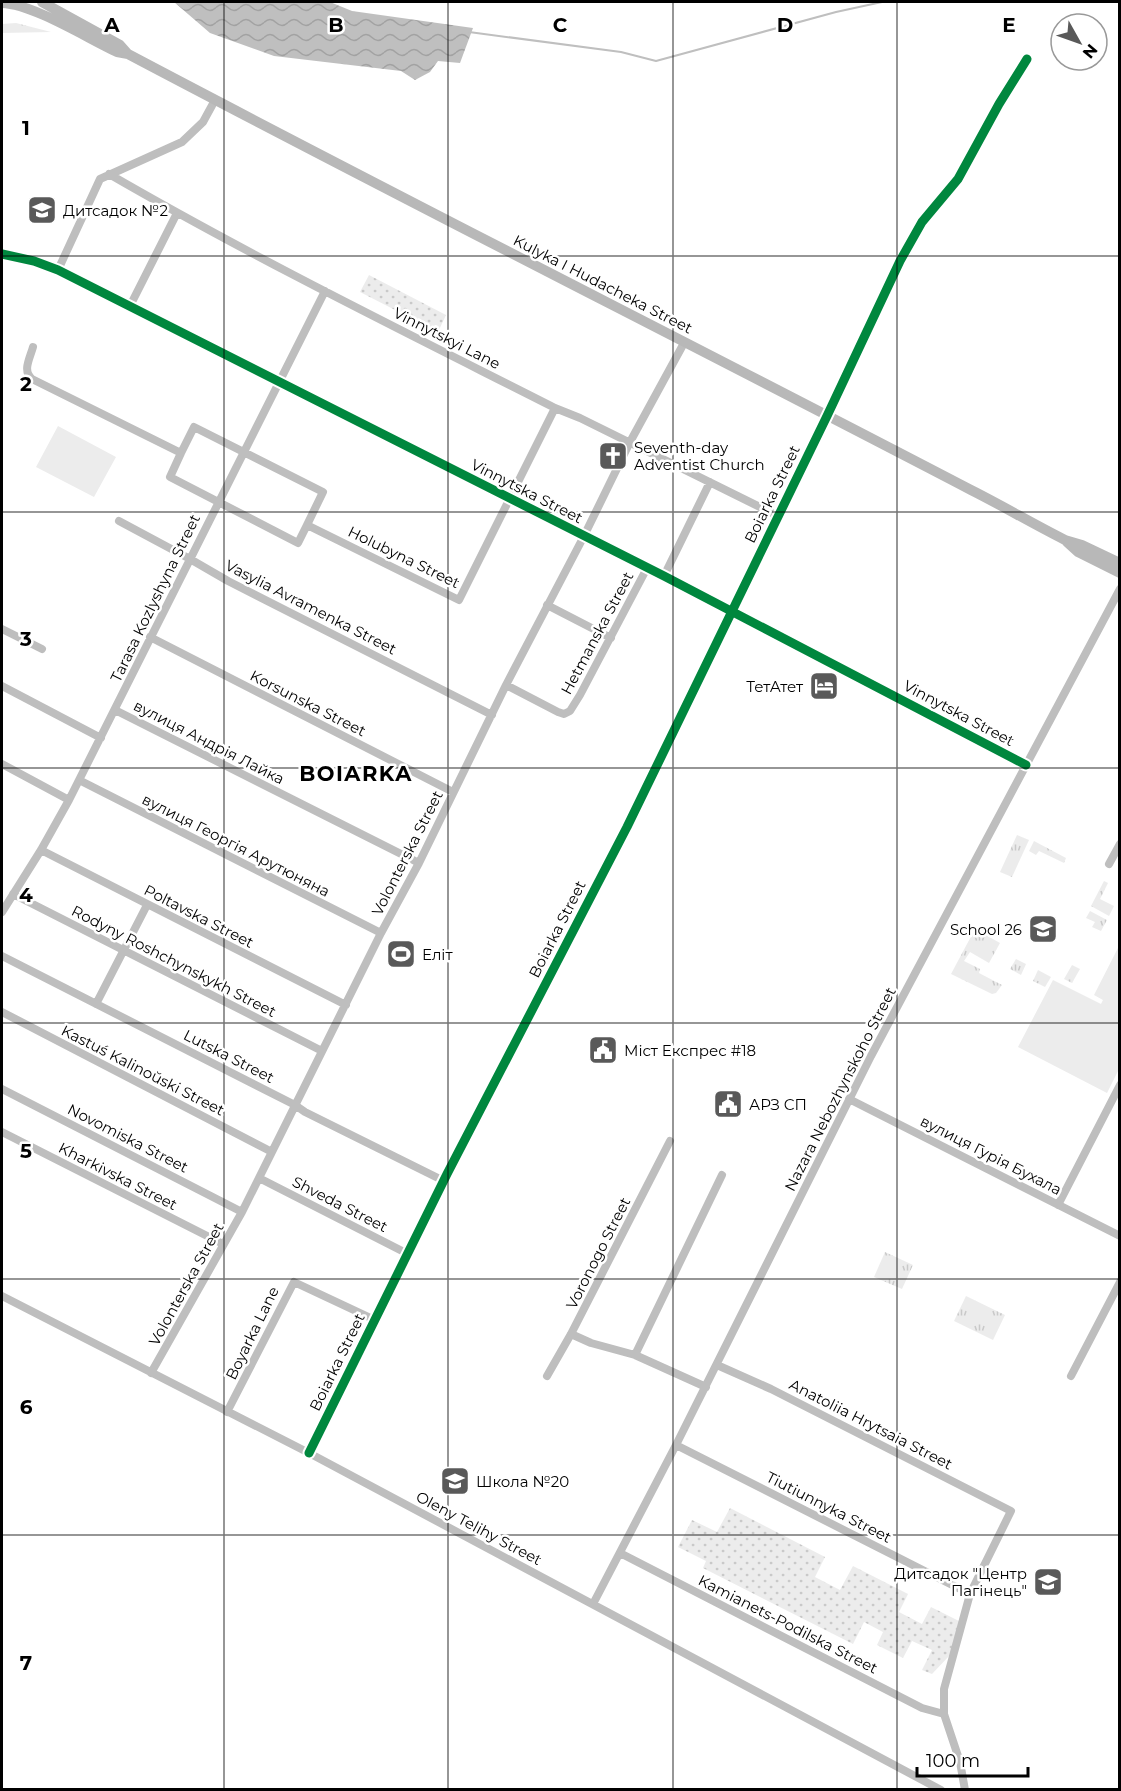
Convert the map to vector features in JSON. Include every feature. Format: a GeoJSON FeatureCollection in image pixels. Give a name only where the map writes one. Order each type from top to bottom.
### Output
{"type":"FeatureCollection","features":[{"type":"Feature","properties":{"kind":"main road","name":"Kulyka I Hudacheka Street"},"geometry":{"type":"LineString","coordinates":[[42,2],[120,45],[128,54]]}},
{"type":"Feature","properties":{"kind":"main road","name":"Kulyka I Hudacheka Street"},"geometry":{"type":"LineString","coordinates":[[2,3],[30,9],[117,52],[128,54],[1065,540],[1082,545],[1119,563]]}},
{"type":"Feature","properties":{"kind":"main road","name":"Kulyka I Hudacheka Street"},"geometry":{"type":"LineString","coordinates":[[1065,540],[1078,552],[1119,573]]}},
{"type":"Feature","properties":{"kind":"street","name":"Boiarka Street"},"geometry":{"type":"LineString","coordinates":[[309,1453],[444,1181],[627,827],[733,612],[900,261],[922,222],[958,179],[999,104],[1027,59]]}},
{"type":"Feature","properties":{"kind":"street"},"geometry":{"type":"LineString","coordinates":[[58,270],[100,179],[182,142],[203,122],[215,100]]}},
{"type":"Feature","properties":{"kind":"street","name":"Vinnytskyi Lane"},"geometry":{"type":"LineString","coordinates":[[109,174],[177,213],[325,291],[555,408],[630,442],[778,516]]}},
{"type":"Feature","properties":{"kind":"street"},"geometry":{"type":"LineString","coordinates":[[130,306],[177,213]]}},
{"type":"Feature","properties":{"kind":"street","name":"Vinnytska Street"},"geometry":{"type":"LineString","coordinates":[[5,255],[34,261],[58,270],[664,576],[1026,765]]}},
{"type":"Feature","properties":{"kind":"street","name":"Tarasa Kozlyshyna Street"},"geometry":{"type":"LineString","coordinates":[[2,912],[69,800],[325,291]]}},
{"type":"Feature","properties":{"kind":"street","name":"Volonterska Street"},"geometry":{"type":"LineString","coordinates":[[151,1373],[242,1212],[381,933],[419,863],[506,685],[630,442],[684,343]]}},
{"type":"Feature","properties":{"kind":"street"},"geometry":{"type":"LineString","coordinates":[[33,347],[26,370],[28,377],[181,453]]}},
{"type":"Feature","properties":{"kind":"street","name":"Holubyna Street"},"geometry":{"type":"LineString","coordinates":[[307,525],[459,600],[555,408]]}},
{"type":"Feature","properties":{"kind":"street"},"geometry":{"type":"LineString","coordinates":[[194,427],[323,492],[298,543],[170,477],[181,453],[194,427]]}},
{"type":"Feature","properties":{"kind":"street"},"geometry":{"type":"LineString","coordinates":[[664,576],[710,482]]}},
{"type":"Feature","properties":{"kind":"street","name":"Vasylia Avramenka Street"},"geometry":{"type":"LineString","coordinates":[[119,521],[228,581],[492,716]]}},
{"type":"Feature","properties":{"kind":"street","name":"Hetmanska Street"},"geometry":{"type":"LineString","coordinates":[[506,685],[564,714],[570,711],[647,568]]}},
{"type":"Feature","properties":{"kind":"street","name":"Nazara Nebozhynskoho Street"},"geometry":{"type":"LineString","coordinates":[[593,1604],[706,1387],[849,1099],[1119,589]]}},
{"type":"Feature","properties":{"kind":"street"},"geometry":{"type":"LineString","coordinates":[[547,605],[611,638]]}},
{"type":"Feature","properties":{"kind":"street"},"geometry":{"type":"LineString","coordinates":[[2,629],[42,649]]}},
{"type":"Feature","properties":{"kind":"street","name":"Korsunska Street"},"geometry":{"type":"LineString","coordinates":[[150,637],[453,792]]}},
{"type":"Feature","properties":{"kind":"street"},"geometry":{"type":"LineString","coordinates":[[2,687],[101,738]]}},
{"type":"Feature","properties":{"kind":"street","name":"вулиця Андрія Лайка"},"geometry":{"type":"LineString","coordinates":[[115,710],[419,863]]}},
{"type":"Feature","properties":{"kind":"street"},"geometry":{"type":"LineString","coordinates":[[2,764],[69,800]]}},
{"type":"Feature","properties":{"kind":"street","name":"вулиця Георгія Арутюняна"},"geometry":{"type":"LineString","coordinates":[[79,780],[381,933]]}},
{"type":"Feature","properties":{"kind":"street"},"geometry":{"type":"LineString","coordinates":[[1109,864],[1119,844]]}},
{"type":"Feature","properties":{"kind":"street","name":"Poltavska Street"},"geometry":{"type":"LineString","coordinates":[[41,850],[346,1005]]}},
{"type":"Feature","properties":{"kind":"street","name":"Rodyny Roshchynskykh Street"},"geometry":{"type":"LineString","coordinates":[[13,894],[322,1051]]}},
{"type":"Feature","properties":{"kind":"street"},"geometry":{"type":"LineString","coordinates":[[96,1004],[147,905]]}},
{"type":"Feature","properties":{"kind":"street","name":"Lutska Street"},"geometry":{"type":"LineString","coordinates":[[2,956],[444,1181]]}},
{"type":"Feature","properties":{"kind":"street","name":"Kastuś Kalinoŭski Street"},"geometry":{"type":"LineString","coordinates":[[2,1012],[272,1152]]}},
{"type":"Feature","properties":{"kind":"street"},"geometry":{"type":"LineString","coordinates":[[1058,1205],[1119,1085]]}},
{"type":"Feature","properties":{"kind":"street","name":"Novomiska Street"},"geometry":{"type":"LineString","coordinates":[[2,1089],[242,1212]]}},
{"type":"Feature","properties":{"kind":"street","name":"вулиця Гурія Бухала"},"geometry":{"type":"LineString","coordinates":[[849,1099],[1119,1236]]}},
{"type":"Feature","properties":{"kind":"street","name":"Kharkivska Street"},"geometry":{"type":"LineString","coordinates":[[2,1132],[223,1244]]}},
{"type":"Feature","properties":{"kind":"street","name":"Voronogo Street"},"geometry":{"type":"LineString","coordinates":[[547,1376],[670,1142]]}},
{"type":"Feature","properties":{"kind":"street"},"geometry":{"type":"LineString","coordinates":[[635,1355],[722,1176]]}},
{"type":"Feature","properties":{"kind":"street","name":"Shveda Street"},"geometry":{"type":"LineString","coordinates":[[259,1178],[408,1254]]}},
{"type":"Feature","properties":{"kind":"street","name":"Boyarka Lane"},"geometry":{"type":"LineString","coordinates":[[228,1412],[294,1282],[375,1320]]}},
{"type":"Feature","properties":{"kind":"street"},"geometry":{"type":"LineString","coordinates":[[1071,1376],[1119,1282]]}},
{"type":"Feature","properties":{"kind":"street","name":"Oleny Telihy Street"},"geometry":{"type":"LineString","coordinates":[[2,1296],[309,1453],[941,1790]]}},
{"type":"Feature","properties":{"kind":"street"},"geometry":{"type":"LineString","coordinates":[[571,1334],[591,1343],[635,1355],[706,1387]]}},
{"type":"Feature","properties":{"kind":"street","name":"Anatoliia Hrytsaia Street"},"geometry":{"type":"LineString","coordinates":[[717,1365],[782,1394],[1011,1511],[970,1593]]}},
{"type":"Feature","properties":{"kind":"street","name":"Tiutiunnyka Street"},"geometry":{"type":"LineString","coordinates":[[676,1445],[970,1593]]}},
{"type":"Feature","properties":{"kind":"street","name":"Kamianets-Podilska Street"},"geometry":{"type":"LineString","coordinates":[[620,1553],[922,1708],[944,1714]]}},
{"type":"Feature","properties":{"kind":"street"},"geometry":{"type":"LineString","coordinates":[[965,1790],[960,1762],[944,1714],[944,1689],[970,1593]]}},
{"type":"Feature","properties":{"kind":"green space"},"geometry":{"type":"Polygon","coordinates":[[[16,23],[51,32],[2,33],[2,24],[16,23]]]}},
{"type":"Feature","properties":{"kind":"green space"},"geometry":{"type":"Polygon","coordinates":[[[369,275],[446,315],[438,332],[360,292],[369,275]]]}},
{"type":"Feature","properties":{"kind":"green space"},"geometry":{"type":"Polygon","coordinates":[[[58,426],[116,457],[94,497],[36,467],[58,426]]]}},
{"type":"Feature","properties":{"kind":"green space"},"geometry":{"type":"Polygon","coordinates":[[[1017,835],[1029,840],[1012,877],[1000,872],[1017,835]]]}},
{"type":"Feature","properties":{"kind":"green space"},"geometry":{"type":"Polygon","coordinates":[[[1034,841],[1066,858],[1064,863],[1039,851],[1036,855],[1029,851],[1034,841]]]}},
{"type":"Feature","properties":{"kind":"green space"},"geometry":{"type":"Polygon","coordinates":[[[1104,881],[1108,883],[1100,899],[1114,906],[1109,916],[1091,906],[1104,881]]]}},
{"type":"Feature","properties":{"kind":"green space"},"geometry":{"type":"Polygon","coordinates":[[[1090,911],[1107,920],[1101,931],[1092,927],[1095,922],[1086,918],[1090,911]]]}},
{"type":"Feature","properties":{"kind":"green space"},"geometry":{"type":"Polygon","coordinates":[[[975,929],[1000,943],[989,963],[970,952],[964,961],[980,969],[979,973],[1002,985],[996,993],[992,994],[951,974],[975,929]]]}},
{"type":"Feature","properties":{"kind":"green space"},"geometry":{"type":"Polygon","coordinates":[[[1119,946],[1119,1069],[1107,1093],[1018,1047],[1053,980],[1101,1004],[1103,1000],[1094,995],[1119,946]]]}},
{"type":"Feature","properties":{"kind":"green space"},"geometry":{"type":"Polygon","coordinates":[[[1016,959],[1026,964],[1021,975],[1010,969],[1016,959]]]}},
{"type":"Feature","properties":{"kind":"green space"},"geometry":{"type":"Polygon","coordinates":[[[1072,965],[1080,969],[1072,983],[1064,979],[1072,965]]]}},
{"type":"Feature","properties":{"kind":"green space"},"geometry":{"type":"Polygon","coordinates":[[[1038,970],[1051,977],[1045,987],[1033,981],[1038,970]]]}},
{"type":"Feature","properties":{"kind":"green space"},"geometry":{"type":"Polygon","coordinates":[[[885,1252],[913,1265],[902,1289],[874,1277],[885,1252]]]}},
{"type":"Feature","properties":{"kind":"green space"},"geometry":{"type":"Polygon","coordinates":[[[966,1296],[1005,1315],[993,1340],[954,1321],[966,1296]]]}},
{"type":"Feature","properties":{"kind":"green space"},"geometry":{"type":"Polygon","coordinates":[[[730,1508],[825,1557],[815,1577],[840,1590],[853,1566],[908,1594],[899,1612],[922,1624],[931,1607],[959,1621],[950,1655],[932,1674],[922,1670],[932,1650],[912,1641],[903,1658],[877,1645],[883,1632],[864,1622],[853,1644],[703,1568],[706,1561],[678,1547],[692,1520],[717,1532],[730,1508]]]}},
{"type":"Feature","properties":{"kind":"water"},"geometry":{"type":"Polygon","coordinates":[[[174,2],[330,2],[352,11],[473,28],[460,63],[438,61],[430,72],[415,80],[401,71],[274,56],[210,33],[174,2]]]}},
{"type":"Feature","properties":{"kind":"waterway"},"geometry":{"type":"LineString","coordinates":[[469,32],[621,52],[656,61],[836,12],[882,2]]}},
{"type":"Feature","properties":{"kind":"cycle path"},"geometry":{"type":"LineString","coordinates":[[309,1453],[447,1174],[627,827],[900,261],[922,222],[958,179],[999,104],[1027,59]]}},
{"type":"Feature","properties":{"kind":"cycle path"},"geometry":{"type":"LineString","coordinates":[[2,254],[34,261],[58,270],[664,576],[1026,765]]}},
{"type":"Feature","properties":{"kind":"place","name":"Дитсадок №2"},"geometry":{"type":"Point","coordinates":[42,210]}},
{"type":"Feature","properties":{"kind":"place","name":"Seventh-day Adventist Church"},"geometry":{"type":"Point","coordinates":[613,456]}},
{"type":"Feature","properties":{"kind":"place","name":"ТетАтет"},"geometry":{"type":"Point","coordinates":[824,686]}},
{"type":"Feature","properties":{"kind":"place","name":"School 26"},"geometry":{"type":"Point","coordinates":[1043,929]}},
{"type":"Feature","properties":{"kind":"place","name":"Еліт"},"geometry":{"type":"Point","coordinates":[401,954]}},
{"type":"Feature","properties":{"kind":"place","name":"Міст Експрес #18"},"geometry":{"type":"Point","coordinates":[603,1050]}},
{"type":"Feature","properties":{"kind":"place","name":"АРЗ СП"},"geometry":{"type":"Point","coordinates":[728,1104]}},
{"type":"Feature","properties":{"kind":"place","name":"Школа №20"},"geometry":{"type":"Point","coordinates":[455,1481]}},
{"type":"Feature","properties":{"kind":"place","name":"Дитсадок \"Центр Пагінець\""},"geometry":{"type":"Point","coordinates":[1048,1582]}},
{"type":"Feature","properties":{"kind":"district","name":"BOIARKA"},"geometry":{"type":"Point","coordinates":[356,773]}}]}
